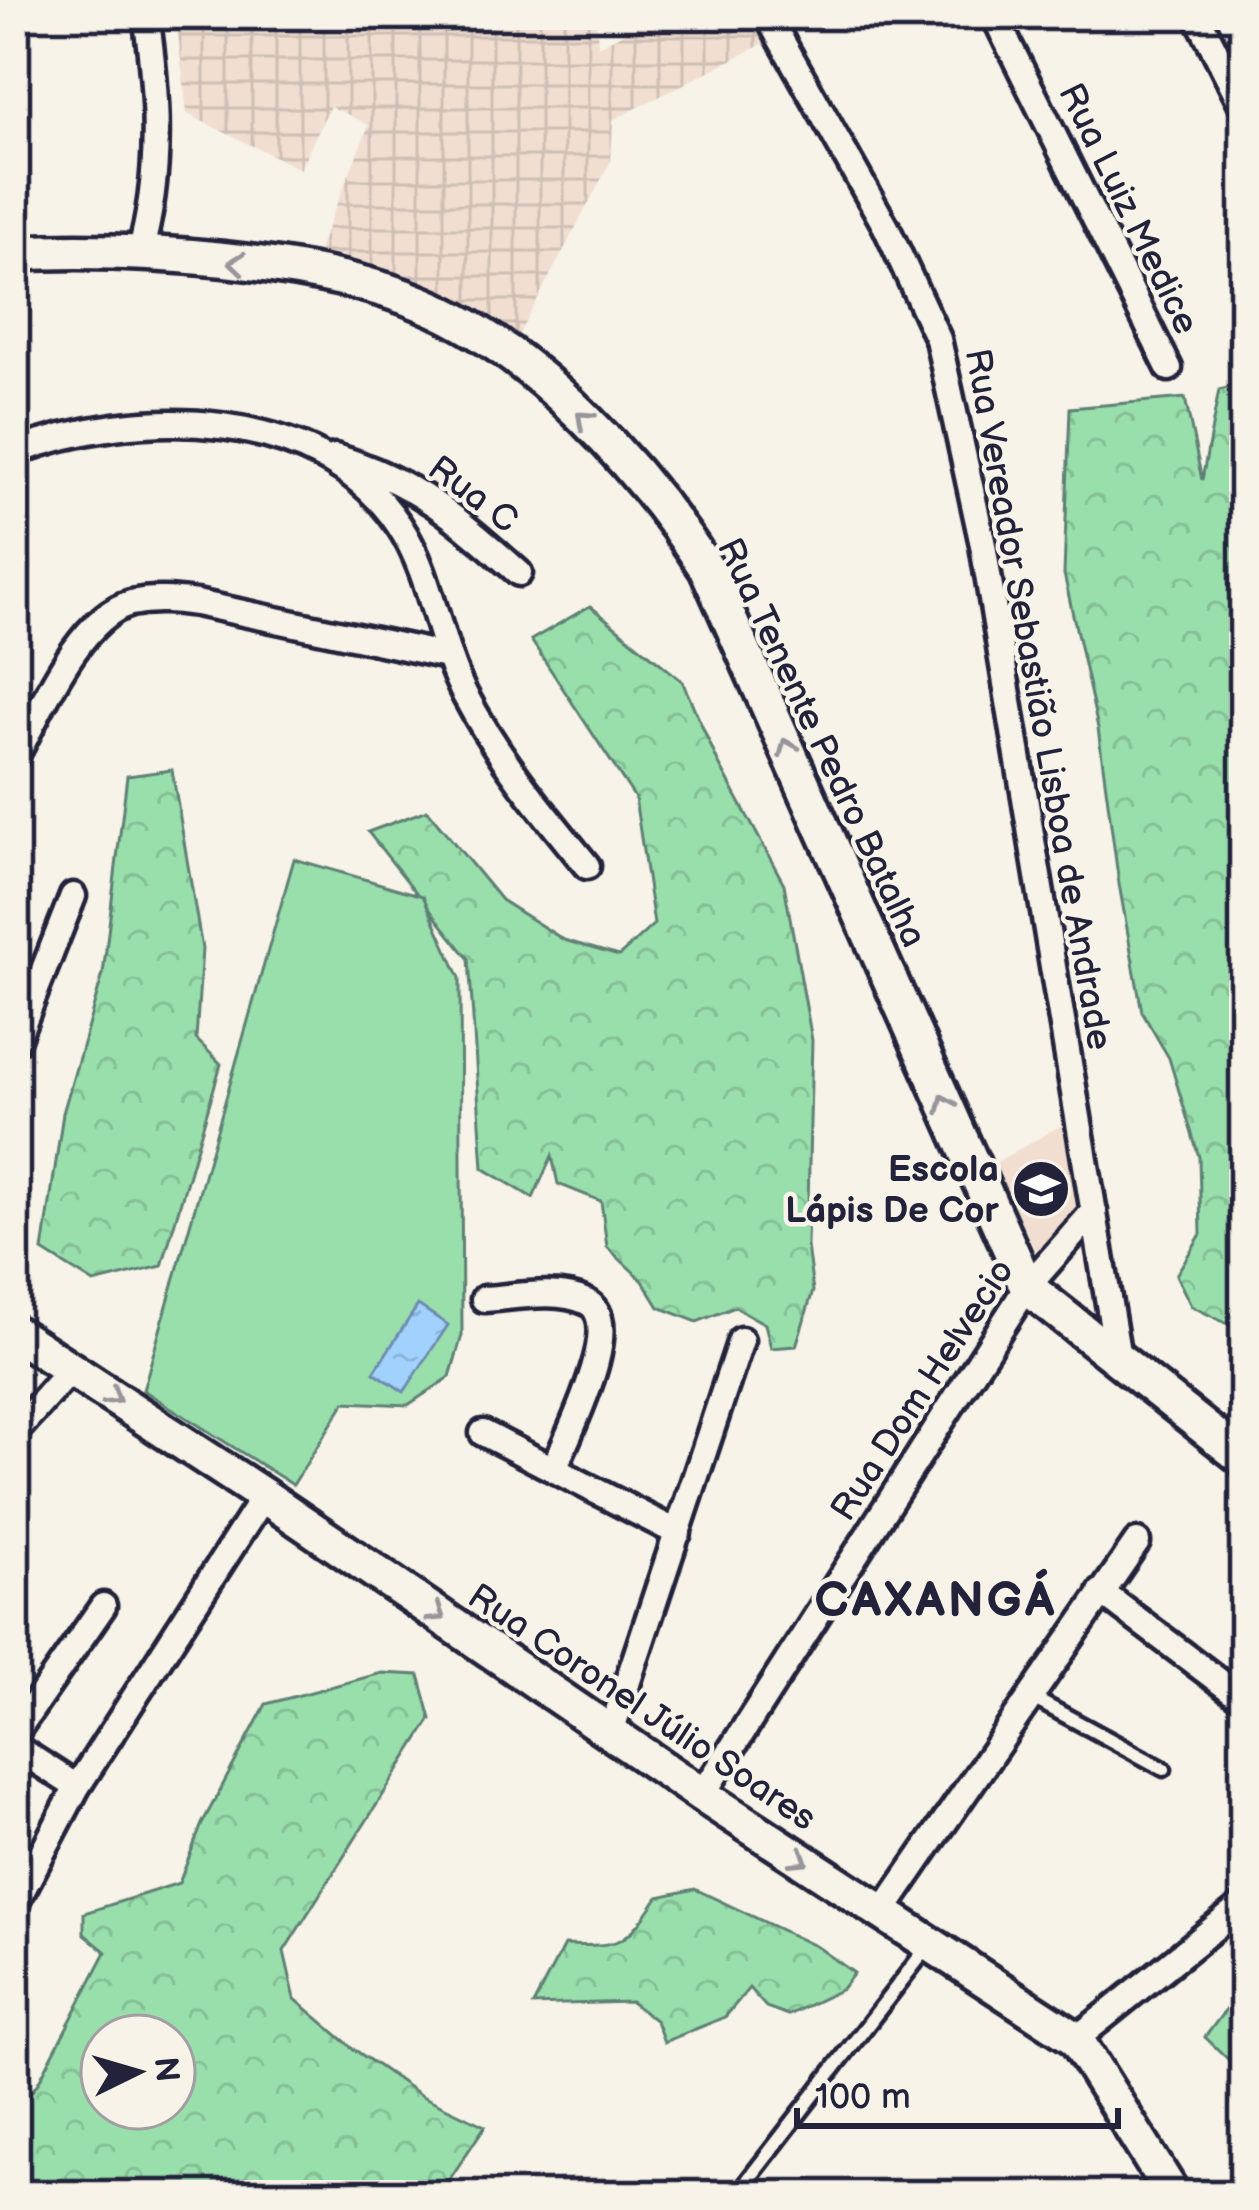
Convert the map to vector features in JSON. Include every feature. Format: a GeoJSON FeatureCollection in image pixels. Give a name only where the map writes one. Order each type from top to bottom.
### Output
{"type":"FeatureCollection","features":[{"type":"Feature","properties":{"kind":"street"},"geometry":{"type":"LineString","coordinates":[[140,253],[156,182],[157,137],[146,15]]}},
{"type":"Feature","properties":{"kind":"street","name":"Rua Vereador Sebastião Lisboa de Andrade"},"geometry":{"type":"LineString","coordinates":[[767,15],[886,227],[938,339],[982,545],[1119,1364]]}},
{"type":"Feature","properties":{"kind":"street","name":"Rua Luiz Medice"},"geometry":{"type":"LineString","coordinates":[[994,15],[1169,368]]}},
{"type":"Feature","properties":{"kind":"street"},"geometry":{"type":"LineString","coordinates":[[1197,15],[1244,108]]}},
{"type":"Feature","properties":{"kind":"street","name":"Rua Tenente Pedro Batalha"},"geometry":{"type":"LineString","coordinates":[[15,253],[140,253],[268,266],[354,282],[423,304],[470,328],[540,378],[609,442],[669,510],[717,590],[1027,1287]]}},
{"type":"Feature","properties":{"kind":"street","name":"Rua C"},"geometry":{"type":"LineString","coordinates":[[15,452],[56,437],[120,428],[200,424],[257,433],[410,485],[453,515],[519,573]]}},
{"type":"Feature","properties":{"kind":"street"},"geometry":{"type":"LineString","coordinates":[[316,452],[370,490],[400,526],[424,579],[447,656],[488,736],[587,866]]}},
{"type":"Feature","properties":{"kind":"street"},"geometry":{"type":"LineString","coordinates":[[15,758],[82,640],[102,618],[126,604],[157,599],[196,603],[447,656]]}},
{"type":"Feature","properties":{"kind":"street"},"geometry":{"type":"LineString","coordinates":[[15,1043],[73,896]]}},
{"type":"Feature","properties":{"kind":"street","name":"Rua Dom Helvecio"},"geometry":{"type":"LineString","coordinates":[[702,1795],[1027,1287],[1094,1210]]}},
{"type":"Feature","properties":{"kind":"street"},"geometry":{"type":"LineString","coordinates":[[1027,1287],[1244,1459]]}},
{"type":"Feature","properties":{"kind":"street"},"geometry":{"type":"LineString","coordinates":[[484,1299],[576,1298],[598,1309],[603,1320],[598,1356],[555,1467]]}},
{"type":"Feature","properties":{"kind":"street","name":"Rua Coronel Júlio Soares"},"geometry":{"type":"LineString","coordinates":[[15,1333],[264,1496],[702,1795],[1076,2038],[1173,2195]]}},
{"type":"Feature","properties":{"kind":"street"},"geometry":{"type":"LineString","coordinates":[[611,1732],[741,1340]]}},
{"type":"Feature","properties":{"kind":"street"},"geometry":{"type":"LineString","coordinates":[[15,1432],[71,1369]]}},
{"type":"Feature","properties":{"kind":"street"},"geometry":{"type":"LineString","coordinates":[[483,1433],[679,1533]]}},
{"type":"Feature","properties":{"kind":"street"},"geometry":{"type":"LineString","coordinates":[[15,1904],[77,1787],[264,1496]]}},
{"type":"Feature","properties":{"kind":"street"},"geometry":{"type":"LineString","coordinates":[[883,1913],[1137,1542]]}},
{"type":"Feature","properties":{"kind":"street"},"geometry":{"type":"LineString","coordinates":[[1100,1592],[1244,1700]]}},
{"type":"Feature","properties":{"kind":"street"},"geometry":{"type":"LineString","coordinates":[[15,1733],[103,1606]]}},
{"type":"Feature","properties":{"kind":"street"},"geometry":{"type":"LineString","coordinates":[[15,1747],[77,1787]]}},
{"type":"Feature","properties":{"kind":"street"},"geometry":{"type":"LineString","coordinates":[[1076,2038],[1244,1904]]}},
{"type":"Feature","properties":{"kind":"lane"},"geometry":{"type":"LineString","coordinates":[[1030,1696],[1164,1769]]}},
{"type":"Feature","properties":{"kind":"lane"},"geometry":{"type":"LineString","coordinates":[[748,2180],[929,1944]]}},
{"type":"Feature","properties":{"kind":"shaded area"},"geometry":{"type":"Polygon","coordinates":[[[176,15],[596,15],[598,46],[659,15],[756,15],[769,41],[613,120],[611,161],[519,334],[318,250],[369,125],[330,106],[300,169],[187,114],[176,15]]]}},
{"type":"Feature","properties":{"kind":"shaded area","name":"Escola Lápis De Cor"},"geometry":{"type":"Polygon","coordinates":[[[1062,1125],[1084,1215],[1035,1250],[993,1164],[1062,1125]]]}},
{"type":"Feature","properties":{"kind":"green space"},"geometry":{"type":"Polygon","coordinates":[[[1244,384],[1244,1332],[1191,1306],[1176,1275],[1201,1234],[1199,1157],[1169,1058],[1142,1012],[1098,728],[1064,574],[1070,408],[1185,398],[1202,480],[1219,390],[1244,384]]]}},
{"type":"Feature","properties":{"kind":"green space"},"geometry":{"type":"Polygon","coordinates":[[[590,606],[682,681],[718,762],[784,884],[812,1040],[807,1246],[813,1291],[796,1346],[771,1348],[765,1324],[735,1307],[697,1322],[659,1307],[643,1281],[607,1247],[601,1201],[558,1184],[552,1156],[533,1198],[483,1168],[469,959],[368,832],[427,810],[501,900],[564,940],[619,956],[654,924],[635,798],[531,640],[590,606]]]}},
{"type":"Feature","properties":{"kind":"green space"},"geometry":{"type":"Polygon","coordinates":[[[172,770],[202,949],[196,1039],[221,1064],[162,1266],[94,1283],[43,1251],[63,1113],[103,974],[127,776],[172,770]]]}},
{"type":"Feature","properties":{"kind":"green space"},"geometry":{"type":"Polygon","coordinates":[[[294,859],[423,896],[460,978],[462,1335],[450,1377],[408,1405],[345,1402],[293,1485],[143,1390],[294,859]]]}},
{"type":"Feature","properties":{"kind":"green space"},"geometry":{"type":"Polygon","coordinates":[[[382,1673],[419,1675],[431,1719],[284,1951],[295,1999],[355,2050],[420,2095],[485,2126],[439,2195],[15,2195],[15,2114],[38,2083],[106,1952],[84,1934],[84,1913],[179,1883],[202,1824],[266,1704],[382,1673]]]}},
{"type":"Feature","properties":{"kind":"green space"},"geometry":{"type":"Polygon","coordinates":[[[695,1889],[819,1948],[854,1973],[842,1989],[788,2015],[766,2007],[749,1988],[725,2017],[664,2042],[656,2021],[631,2002],[533,2005],[564,1945],[620,1940],[658,1897],[695,1889]]]}},
{"type":"Feature","properties":{"kind":"green space"},"geometry":{"type":"Polygon","coordinates":[[[1229,2005],[1244,2011],[1244,2107],[1231,2104],[1234,2065],[1205,2037],[1229,2005]]]}},
{"type":"Feature","properties":{"kind":"water"},"geometry":{"type":"Polygon","coordinates":[[[418,1305],[448,1325],[404,1392],[374,1372],[418,1305]]]}},
{"type":"Feature","properties":{"kind":"place","name":"Escola Lápis De Cor"},"geometry":{"type":"Point","coordinates":[1041,1189]}},
{"type":"Feature","properties":{"kind":"district","name":"CAXANGÁ"},"geometry":{"type":"Point","coordinates":[936,1599]}}]}
